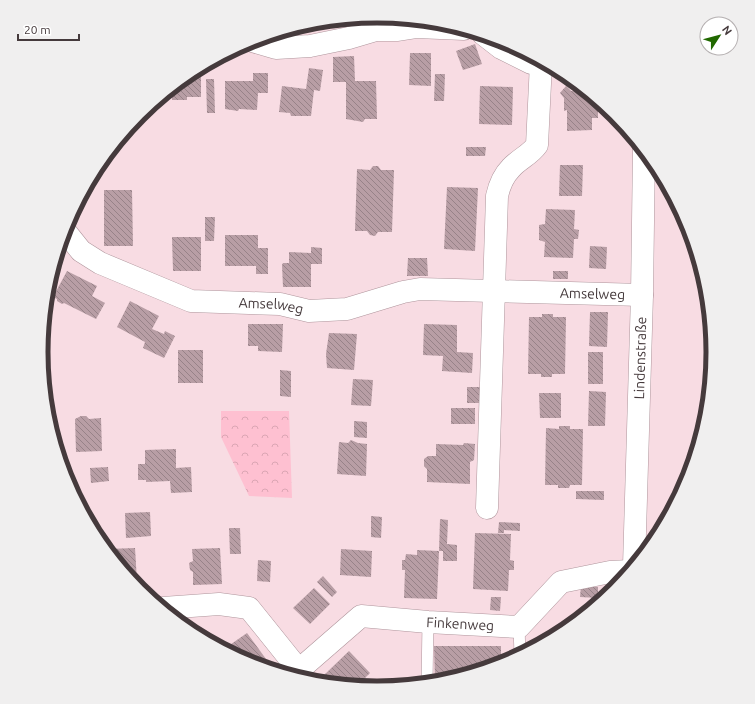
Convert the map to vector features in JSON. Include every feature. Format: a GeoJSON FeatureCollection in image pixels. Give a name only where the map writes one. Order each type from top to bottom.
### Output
{"type":"FeatureCollection","features":[{"type":"Feature","properties":{"kind":"street"},"geometry":{"type":"LineString","coordinates":[[262,44],[276,48],[310,46],[349,38],[376,30],[398,30],[417,27],[432,28]]}},
{"type":"Feature","properties":{"kind":"street"},"geometry":{"type":"LineString","coordinates":[[501,47],[531,63],[534,63]]}},
{"type":"Feature","properties":{"kind":"street"},"geometry":{"type":"LineString","coordinates":[[487,508],[497,196],[499,188],[510,169],[533,151],[537,145],[543,67]]}},
{"type":"Feature","properties":{"kind":"street","name":"Lindenstraße"},"geometry":{"type":"LineString","coordinates":[[634,558],[642,294],[644,159]]}},
{"type":"Feature","properties":{"kind":"street","name":"Amselweg"},"geometry":{"type":"LineString","coordinates":[[70,237],[80,251],[100,263],[191,301],[280,304],[309,311],[347,309],[403,292],[420,289],[642,294]]}},
{"type":"Feature","properties":{"kind":"street"},"geometry":{"type":"LineString","coordinates":[[519,627],[561,582],[626,567]]}},
{"type":"Feature","properties":{"kind":"street"},"geometry":{"type":"LineString","coordinates":[[171,607],[219,604],[249,608],[294,670]]}},
{"type":"Feature","properties":{"kind":"street","name":"Finkenweg"},"geometry":{"type":"LineString","coordinates":[[296,671],[361,616],[428,622],[519,627]]}},
{"type":"Feature","properties":{"kind":"lane"},"geometry":{"type":"LineString","coordinates":[[427,677],[428,622]]}},
{"type":"Feature","properties":{"kind":"lane"},"geometry":{"type":"LineString","coordinates":[[519,627],[520,648]]}},
{"type":"Feature","properties":{"kind":"green space"},"geometry":{"type":"Polygon","coordinates":[[[221,411],[289,411],[292,498],[249,496],[221,437],[221,411]]]}},
{"type":"Feature","properties":{"kind":"building"},"geometry":{"type":"Polygon","coordinates":[[[475,44],[482,64],[463,70],[456,51],[475,44]]]}},
{"type":"Feature","properties":{"kind":"building"},"geometry":{"type":"Polygon","coordinates":[[[410,53],[431,53],[431,86],[409,85],[410,53]]]}},
{"type":"Feature","properties":{"kind":"building"},"geometry":{"type":"Polygon","coordinates":[[[354,56],[355,81],[376,81],[377,119],[365,119],[363,122],[346,119],[346,82],[333,82],[333,57],[354,56]]]}},
{"type":"Feature","properties":{"kind":"building"},"geometry":{"type":"Polygon","coordinates":[[[309,68],[323,70],[320,91],[314,90],[311,116],[291,116],[290,113],[279,112],[282,86],[306,89],[309,68]]]}},
{"type":"Feature","properties":{"kind":"building"},"geometry":{"type":"Polygon","coordinates":[[[253,73],[268,73],[268,93],[258,93],[257,110],[239,109],[238,111],[225,109],[225,81],[253,81],[253,73]]]}},
{"type":"Feature","properties":{"kind":"building"},"geometry":{"type":"Polygon","coordinates":[[[201,74],[201,97],[187,97],[187,100],[172,100],[172,95],[201,74]]]}},
{"type":"Feature","properties":{"kind":"building"},"geometry":{"type":"Polygon","coordinates":[[[435,74],[445,74],[444,101],[434,101],[435,74]]]}},
{"type":"Feature","properties":{"kind":"building"},"geometry":{"type":"Polygon","coordinates":[[[206,79],[214,79],[215,113],[207,113],[206,79]]]}},
{"type":"Feature","properties":{"kind":"building"},"geometry":{"type":"Polygon","coordinates":[[[480,86],[513,87],[512,125],[479,124],[480,86]]]}},
{"type":"Feature","properties":{"kind":"building"},"geometry":{"type":"Polygon","coordinates":[[[566,86],[571,91],[578,91],[598,108],[598,118],[592,118],[592,130],[567,131],[567,110],[564,111],[564,98],[560,93],[566,86]]]}},
{"type":"Feature","properties":{"kind":"building"},"geometry":{"type":"Polygon","coordinates":[[[466,147],[486,147],[485,156],[466,156],[466,147]]]}},
{"type":"Feature","properties":{"kind":"building"},"geometry":{"type":"Polygon","coordinates":[[[560,165],[583,165],[582,196],[559,196],[560,165]]]}},
{"type":"Feature","properties":{"kind":"building"},"geometry":{"type":"Polygon","coordinates":[[[373,166],[378,166],[381,170],[394,170],[392,232],[378,232],[375,236],[370,235],[367,231],[355,231],[357,169],[370,170],[373,166]]]}},
{"type":"Feature","properties":{"kind":"building"},"geometry":{"type":"Polygon","coordinates":[[[447,187],[478,188],[475,251],[444,249],[447,187]]]}},
{"type":"Feature","properties":{"kind":"building"},"geometry":{"type":"Polygon","coordinates":[[[104,190],[132,190],[133,246],[104,246],[104,190]]]}},
{"type":"Feature","properties":{"kind":"building"},"geometry":{"type":"Polygon","coordinates":[[[546,209],[575,210],[574,229],[579,230],[578,239],[574,239],[573,258],[544,257],[545,242],[539,240],[539,225],[545,224],[546,209]]]}},
{"type":"Feature","properties":{"kind":"building"},"geometry":{"type":"Polygon","coordinates":[[[205,217],[215,217],[214,241],[205,241],[205,217]]]}},
{"type":"Feature","properties":{"kind":"building"},"geometry":{"type":"Polygon","coordinates":[[[225,235],[258,235],[258,248],[268,248],[268,274],[256,274],[256,266],[225,266],[225,235]]]}},
{"type":"Feature","properties":{"kind":"building"},"geometry":{"type":"Polygon","coordinates":[[[172,237],[201,237],[201,271],[173,271],[172,237]]]}},
{"type":"Feature","properties":{"kind":"building"},"geometry":{"type":"Polygon","coordinates":[[[590,246],[607,247],[606,269],[589,268],[590,246]]]}},
{"type":"Feature","properties":{"kind":"building"},"geometry":{"type":"Polygon","coordinates":[[[311,247],[322,248],[322,264],[311,264],[311,287],[283,287],[282,265],[283,263],[289,263],[289,252],[311,253],[311,247]]]}},
{"type":"Feature","properties":{"kind":"building"},"geometry":{"type":"Polygon","coordinates":[[[408,258],[427,258],[428,276],[407,276],[408,258]]]}},
{"type":"Feature","properties":{"kind":"building"},"geometry":{"type":"Polygon","coordinates":[[[67,271],[97,286],[92,296],[105,303],[96,319],[64,303],[62,304],[53,296],[67,271]]]}},
{"type":"Feature","properties":{"kind":"building"},"geometry":{"type":"Polygon","coordinates":[[[553,271],[568,271],[568,279],[553,279],[553,271]]]}},
{"type":"Feature","properties":{"kind":"building"},"geometry":{"type":"Polygon","coordinates":[[[130,301],[159,316],[152,329],[164,334],[165,331],[175,336],[164,358],[143,348],[145,342],[117,327],[130,301]]]}},
{"type":"Feature","properties":{"kind":"building"},"geometry":{"type":"Polygon","coordinates":[[[590,312],[608,312],[607,347],[589,346],[590,312]]]}},
{"type":"Feature","properties":{"kind":"building"},"geometry":{"type":"Polygon","coordinates":[[[542,314],[553,314],[553,317],[566,317],[565,374],[552,374],[552,377],[541,377],[541,374],[528,374],[529,317],[542,317],[542,314]]]}},
{"type":"Feature","properties":{"kind":"building"},"geometry":{"type":"Polygon","coordinates":[[[248,324],[283,324],[282,352],[258,351],[258,346],[248,346],[248,324]]]}},
{"type":"Feature","properties":{"kind":"building"},"geometry":{"type":"Polygon","coordinates":[[[424,324],[457,325],[457,352],[473,353],[472,373],[442,371],[443,356],[423,355],[424,324]]]}},
{"type":"Feature","properties":{"kind":"building"},"geometry":{"type":"Polygon","coordinates":[[[329,333],[357,334],[354,370],[327,368],[326,354],[329,333]]]}},
{"type":"Feature","properties":{"kind":"building"},"geometry":{"type":"Polygon","coordinates":[[[178,350],[203,350],[203,383],[178,383],[178,350]]]}},
{"type":"Feature","properties":{"kind":"building"},"geometry":{"type":"Polygon","coordinates":[[[588,352],[603,352],[603,384],[588,384],[588,352]]]}},
{"type":"Feature","properties":{"kind":"building"},"geometry":{"type":"Polygon","coordinates":[[[280,370],[291,371],[291,397],[280,396],[280,370]]]}},
{"type":"Feature","properties":{"kind":"building"},"geometry":{"type":"Polygon","coordinates":[[[353,379],[373,380],[371,406],[351,405],[353,379]]]}},
{"type":"Feature","properties":{"kind":"building"},"geometry":{"type":"Polygon","coordinates":[[[467,387],[484,387],[483,403],[467,403],[467,387]]]}},
{"type":"Feature","properties":{"kind":"building"},"geometry":{"type":"Polygon","coordinates":[[[589,391],[606,392],[605,426],[588,426],[589,391]]]}},
{"type":"Feature","properties":{"kind":"building"},"geometry":{"type":"Polygon","coordinates":[[[539,393],[561,393],[561,418],[540,418],[539,393]]]}},
{"type":"Feature","properties":{"kind":"building"},"geometry":{"type":"Polygon","coordinates":[[[451,408],[475,408],[475,424],[451,424],[451,408]]]}},
{"type":"Feature","properties":{"kind":"building"},"geometry":{"type":"Polygon","coordinates":[[[81,416],[86,416],[89,419],[101,418],[102,451],[76,452],[75,419],[81,416]]]}},
{"type":"Feature","properties":{"kind":"building"},"geometry":{"type":"Polygon","coordinates":[[[354,421],[367,422],[367,438],[354,437],[354,421]]]}},
{"type":"Feature","properties":{"kind":"building"},"geometry":{"type":"Polygon","coordinates":[[[559,426],[570,426],[570,429],[583,429],[582,485],[570,485],[569,488],[558,488],[558,485],[545,485],[546,428],[559,429],[559,426]]]}},
{"type":"Feature","properties":{"kind":"building"},"geometry":{"type":"Polygon","coordinates":[[[351,440],[358,443],[367,444],[366,476],[337,474],[339,442],[348,443],[351,440]]]}},
{"type":"Feature","properties":{"kind":"building"},"geometry":{"type":"Polygon","coordinates":[[[464,443],[475,444],[474,460],[470,462],[470,484],[427,482],[427,469],[424,466],[424,459],[428,456],[436,456],[436,444],[463,445],[464,443]]]}},
{"type":"Feature","properties":{"kind":"building"},"geometry":{"type":"Polygon","coordinates":[[[176,449],[176,468],[191,467],[192,492],[171,493],[170,481],[146,482],[146,480],[138,480],[138,464],[145,464],[145,450],[176,449]]]}},
{"type":"Feature","properties":{"kind":"building"},"geometry":{"type":"Polygon","coordinates":[[[108,467],[109,481],[91,483],[90,468],[108,467]]]}},
{"type":"Feature","properties":{"kind":"building"},"geometry":{"type":"Polygon","coordinates":[[[576,491],[604,491],[604,500],[576,499],[576,491]]]}},
{"type":"Feature","properties":{"kind":"building"},"geometry":{"type":"Polygon","coordinates":[[[150,512],[151,536],[126,538],[125,513],[150,512]]]}},
{"type":"Feature","properties":{"kind":"building"},"geometry":{"type":"Polygon","coordinates":[[[371,516],[382,517],[381,538],[371,537],[371,516]]]}},
{"type":"Feature","properties":{"kind":"building"},"geometry":{"type":"Polygon","coordinates":[[[440,519],[448,520],[447,544],[457,545],[457,561],[443,561],[443,551],[439,551],[440,519]]]}},
{"type":"Feature","properties":{"kind":"building"},"geometry":{"type":"Polygon","coordinates":[[[499,522],[520,523],[520,531],[504,530],[504,533],[498,533],[499,522]]]}},
{"type":"Feature","properties":{"kind":"building"},"geometry":{"type":"Polygon","coordinates":[[[229,528],[240,528],[241,554],[230,554],[229,528]]]}},
{"type":"Feature","properties":{"kind":"building"},"geometry":{"type":"Polygon","coordinates":[[[475,533],[511,534],[510,560],[514,561],[514,570],[509,570],[508,591],[473,589],[475,533]]]}},
{"type":"Feature","properties":{"kind":"building"},"geometry":{"type":"Polygon","coordinates":[[[135,548],[137,576],[130,569],[114,549],[135,548]]]}},
{"type":"Feature","properties":{"kind":"building"},"geometry":{"type":"Polygon","coordinates":[[[220,548],[222,584],[193,585],[193,572],[190,570],[189,563],[193,561],[192,549],[220,548]]]}},
{"type":"Feature","properties":{"kind":"building"},"geometry":{"type":"Polygon","coordinates":[[[341,549],[372,551],[371,577],[340,575],[341,549]]]}},
{"type":"Feature","properties":{"kind":"building"},"geometry":{"type":"Polygon","coordinates":[[[417,550],[439,551],[437,599],[404,598],[405,570],[402,570],[402,560],[405,560],[406,554],[417,555],[417,550]]]}},
{"type":"Feature","properties":{"kind":"building"},"geometry":{"type":"Polygon","coordinates":[[[258,560],[271,561],[270,582],[257,581],[258,560]]]}},
{"type":"Feature","properties":{"kind":"building"},"geometry":{"type":"Polygon","coordinates":[[[323,576],[337,592],[332,597],[317,582],[323,576]]]}},
{"type":"Feature","properties":{"kind":"building"},"geometry":{"type":"Polygon","coordinates":[[[581,586],[598,587],[598,596],[595,598],[580,597],[581,586]]]}},
{"type":"Feature","properties":{"kind":"building"},"geometry":{"type":"Polygon","coordinates":[[[314,588],[330,604],[310,624],[293,608],[314,588]]]}},
{"type":"Feature","properties":{"kind":"building"},"geometry":{"type":"Polygon","coordinates":[[[491,597],[501,597],[500,611],[490,610],[491,597]]]}},
{"type":"Feature","properties":{"kind":"building"},"geometry":{"type":"Polygon","coordinates":[[[247,633],[266,659],[264,661],[229,645],[247,633]]]}},
{"type":"Feature","properties":{"kind":"building"},"geometry":{"type":"Polygon","coordinates":[[[434,646],[501,646],[501,657],[463,670],[435,676],[434,646]]]}},
{"type":"Feature","properties":{"kind":"building"},"geometry":{"type":"Polygon","coordinates":[[[349,651],[370,673],[363,680],[323,676],[349,651]]]}}]}
